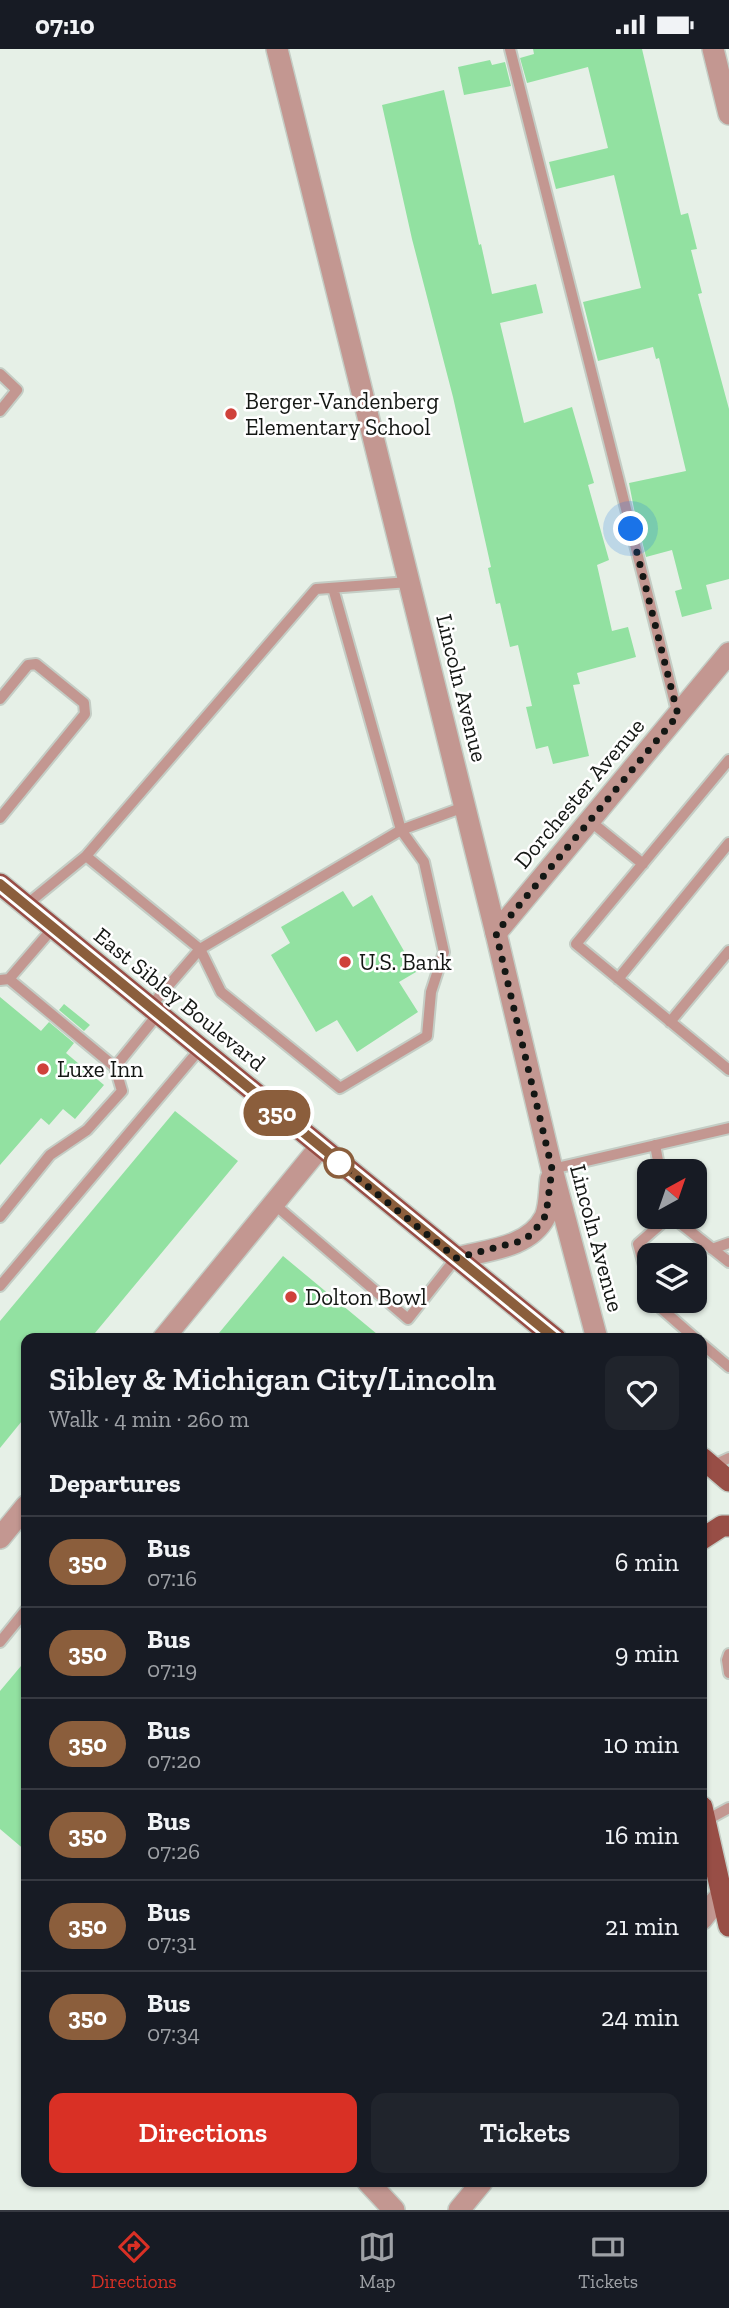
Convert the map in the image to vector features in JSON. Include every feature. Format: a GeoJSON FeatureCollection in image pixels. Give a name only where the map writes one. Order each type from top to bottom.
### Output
{"type":"FeatureCollection","features":[{"type":"Feature","properties":{"kind":"main road","name":"East Sibley Boulevard"},"geometry":{"type":"LineString","coordinates":[[0,884],[549,1333]]}},
{"type":"Feature","properties":{"kind":"main road"},"geometry":{"type":"LineString","coordinates":[[714,1461],[729,1481]]}},
{"type":"Feature","properties":{"kind":"main road"},"geometry":{"type":"LineString","coordinates":[[707,1536],[722,1526],[729,1526]]}},
{"type":"Feature","properties":{"kind":"main road"},"geometry":{"type":"LineString","coordinates":[[707,1832],[729,1926]]}},
{"type":"Feature","properties":{"kind":"street","name":"Lincoln Avenue"},"geometry":{"type":"LineString","coordinates":[[277,49],[552,1169],[595,1333]]}},
{"type":"Feature","properties":{"kind":"street"},"geometry":{"type":"LineString","coordinates":[[714,50],[729,114]]}},
{"type":"Feature","properties":{"kind":"street","name":"Dorchester Avenue"},"geometry":{"type":"LineString","coordinates":[[496,933],[729,653]]}},
{"type":"Feature","properties":{"kind":"street"},"geometry":{"type":"LineString","coordinates":[[168,1333],[320,1147]]}},
{"type":"Feature","properties":{"kind":"street"},"geometry":{"type":"LineString","coordinates":[[456,1258],[521,1241],[532,1234],[546,1215],[552,1169]]}},
{"type":"Feature","properties":{"kind":"street"},"geometry":{"type":"LineString","coordinates":[[0,1538],[21,1512]]}},
{"type":"Feature","properties":{"kind":"street"},"geometry":{"type":"LineString","coordinates":[[707,1913],[721,1895]]}},
{"type":"Feature","properties":{"kind":"street"},"geometry":{"type":"LineString","coordinates":[[373,2187],[394,2210]]}},
{"type":"Feature","properties":{"kind":"street"},"geometry":{"type":"LineString","coordinates":[[458,2210],[478,2187]]}},
{"type":"Feature","properties":{"kind":"lane"},"geometry":{"type":"LineString","coordinates":[[510,49],[678,715]]}},
{"type":"Feature","properties":{"kind":"lane"},"geometry":{"type":"LineString","coordinates":[[0,374],[17,390],[0,411]]}},
{"type":"Feature","properties":{"kind":"lane"},"geometry":{"type":"LineString","coordinates":[[26,905],[86,856],[316,589],[409,582]]}},
{"type":"Feature","properties":{"kind":"lane"},"geometry":{"type":"LineString","coordinates":[[86,856],[200,949],[221,992],[340,1089],[427,1036],[431,992],[444,952],[424,862],[401,830],[333,588]]}},
{"type":"Feature","properties":{"kind":"lane"},"geometry":{"type":"LineString","coordinates":[[0,699],[27,665],[36,664],[84,703],[85,714],[0,818]]}},
{"type":"Feature","properties":{"kind":"lane"},"geometry":{"type":"LineString","coordinates":[[728,1066],[576,944],[729,760]]}},
{"type":"Feature","properties":{"kind":"lane"},"geometry":{"type":"LineString","coordinates":[[116,1067],[200,949],[401,830],[464,807]]}},
{"type":"Feature","properties":{"kind":"lane"},"geometry":{"type":"LineString","coordinates":[[590,821],[643,864]]}},
{"type":"Feature","properties":{"kind":"lane"},"geometry":{"type":"LineString","coordinates":[[618,979],[729,843]]}},
{"type":"Feature","properties":{"kind":"lane"},"geometry":{"type":"LineString","coordinates":[[0,1217],[50,1154],[87,1130],[122,1091],[116,1067],[4,980],[53,928]]}},
{"type":"Feature","properties":{"kind":"lane"},"geometry":{"type":"LineString","coordinates":[[670,1022],[729,951]]}},
{"type":"Feature","properties":{"kind":"lane"},"geometry":{"type":"LineString","coordinates":[[0,1286],[200,1049]]}},
{"type":"Feature","properties":{"kind":"lane"},"geometry":{"type":"LineString","coordinates":[[552,1169],[729,1128]]}},
{"type":"Feature","properties":{"kind":"lane"},"geometry":{"type":"LineString","coordinates":[[655,1146],[658,1159]]}},
{"type":"Feature","properties":{"kind":"lane"},"geometry":{"type":"LineString","coordinates":[[274,1204],[408,1319],[456,1258]]}},
{"type":"Feature","properties":{"kind":"lane"},"geometry":{"type":"LineString","coordinates":[[639,1243],[655,1229]]}},
{"type":"Feature","properties":{"kind":"lane"},"geometry":{"type":"LineString","coordinates":[[687,1229],[729,1262]]}},
{"type":"Feature","properties":{"kind":"lane"},"geometry":{"type":"LineString","coordinates":[[712,1249],[729,1243]]}},
{"type":"Feature","properties":{"kind":"lane"},"geometry":{"type":"LineString","coordinates":[[668,1313],[690,1333]]}},
{"type":"Feature","properties":{"kind":"lane"},"geometry":{"type":"LineString","coordinates":[[707,1347],[729,1367]]}},
{"type":"Feature","properties":{"kind":"lane"},"geometry":{"type":"LineString","coordinates":[[0,1642],[21,1616]]}},
{"type":"Feature","properties":{"kind":"lane"},"geometry":{"type":"LineString","coordinates":[[729,1654],[729,1673]]}},
{"type":"Feature","properties":{"kind":"lane"},"geometry":{"type":"LineString","coordinates":[[707,1813],[729,1808]]}},
{"type":"Feature","properties":{"kind":"building"},"geometry":{"type":"Polygon","coordinates":[[[533,49],[642,49],[681,215],[688,213],[697,249],[691,250],[702,293],[698,294],[729,409],[729,579],[706,585],[712,609],[682,617],[675,591],[682,589],[672,550],[646,557],[629,483],[686,471],[659,358],[656,359],[653,347],[598,361],[583,302],[641,288],[614,175],[556,189],[549,162],[608,148],[588,67],[527,83],[520,58],[534,54],[533,49]]]}},
{"type":"Feature","properties":{"kind":"building"},"geometry":{"type":"Polygon","coordinates":[[[490,60],[492,65],[505,62],[511,86],[464,95],[458,67],[490,60]]]}},
{"type":"Feature","properties":{"kind":"building"},"geometry":{"type":"Polygon","coordinates":[[[444,90],[492,294],[536,284],[543,313],[500,323],[524,423],[572,407],[594,483],[588,485],[609,560],[597,565],[612,631],[628,627],[636,657],[577,673],[580,684],[573,685],[589,756],[553,764],[548,746],[536,749],[526,707],[532,706],[518,645],[510,647],[500,603],[496,604],[488,568],[491,567],[453,397],[412,239],[382,105],[444,90]]]}},
{"type":"Feature","properties":{"kind":"building","name":"U.S. Bank"},"geometry":{"type":"Polygon","coordinates":[[[343,891],[353,907],[372,895],[416,972],[399,982],[418,1012],[357,1052],[337,1020],[316,1032],[271,955],[290,943],[281,927],[343,891]]]}},
{"type":"Feature","properties":{"kind":"building","name":"Luxe Inn"},"geometry":{"type":"Polygon","coordinates":[[[0,997],[41,1031],[49,1022],[74,1043],[66,1053],[104,1085],[75,1119],[63,1109],[49,1125],[41,1118],[0,1165],[0,997]]]}},
{"type":"Feature","properties":{"kind":"building"},"geometry":{"type":"Polygon","coordinates":[[[64,1004],[90,1025],[84,1031],[59,1010],[64,1004]]]}},
{"type":"Feature","properties":{"kind":"building"},"geometry":{"type":"Polygon","coordinates":[[[175,1111],[238,1161],[95,1333],[21,1333],[21,1422],[0,1448],[0,1321],[175,1111]]]}},
{"type":"Feature","properties":{"kind":"building","name":"Dolton Bowl"},"geometry":{"type":"Polygon","coordinates":[[[283,1256],[376,1333],[219,1333],[283,1256]]]}},
{"type":"Feature","properties":{"kind":"building"},"geometry":{"type":"Polygon","coordinates":[[[21,1666],[21,1847],[0,1829],[0,1691],[21,1666]]]}},
{"type":"Feature","properties":{"kind":"bus line","name":"350"},"geometry":{"type":"LineString","coordinates":[[0,884],[549,1333]]}},
{"type":"Feature","properties":{"kind":"place","name":"Berger-Vandenberg Elementary School"},"geometry":{"type":"Point","coordinates":[231,414]}},
{"type":"Feature","properties":{"kind":"place","name":"U.S. Bank"},"geometry":{"type":"Point","coordinates":[345,962]}},
{"type":"Feature","properties":{"kind":"place","name":"Luxe Inn"},"geometry":{"type":"Point","coordinates":[43,1069]}},
{"type":"Feature","properties":{"kind":"place","name":"Dolton Bowl"},"geometry":{"type":"Point","coordinates":[291,1297]}},
{"type":"Feature","properties":{"kind":"route"},"geometry":{"type":"LineString","coordinates":[[339,1163],[456,1258],[521,1241],[532,1234],[546,1215],[552,1169],[496,933],[678,715],[631,529]]}}]}
